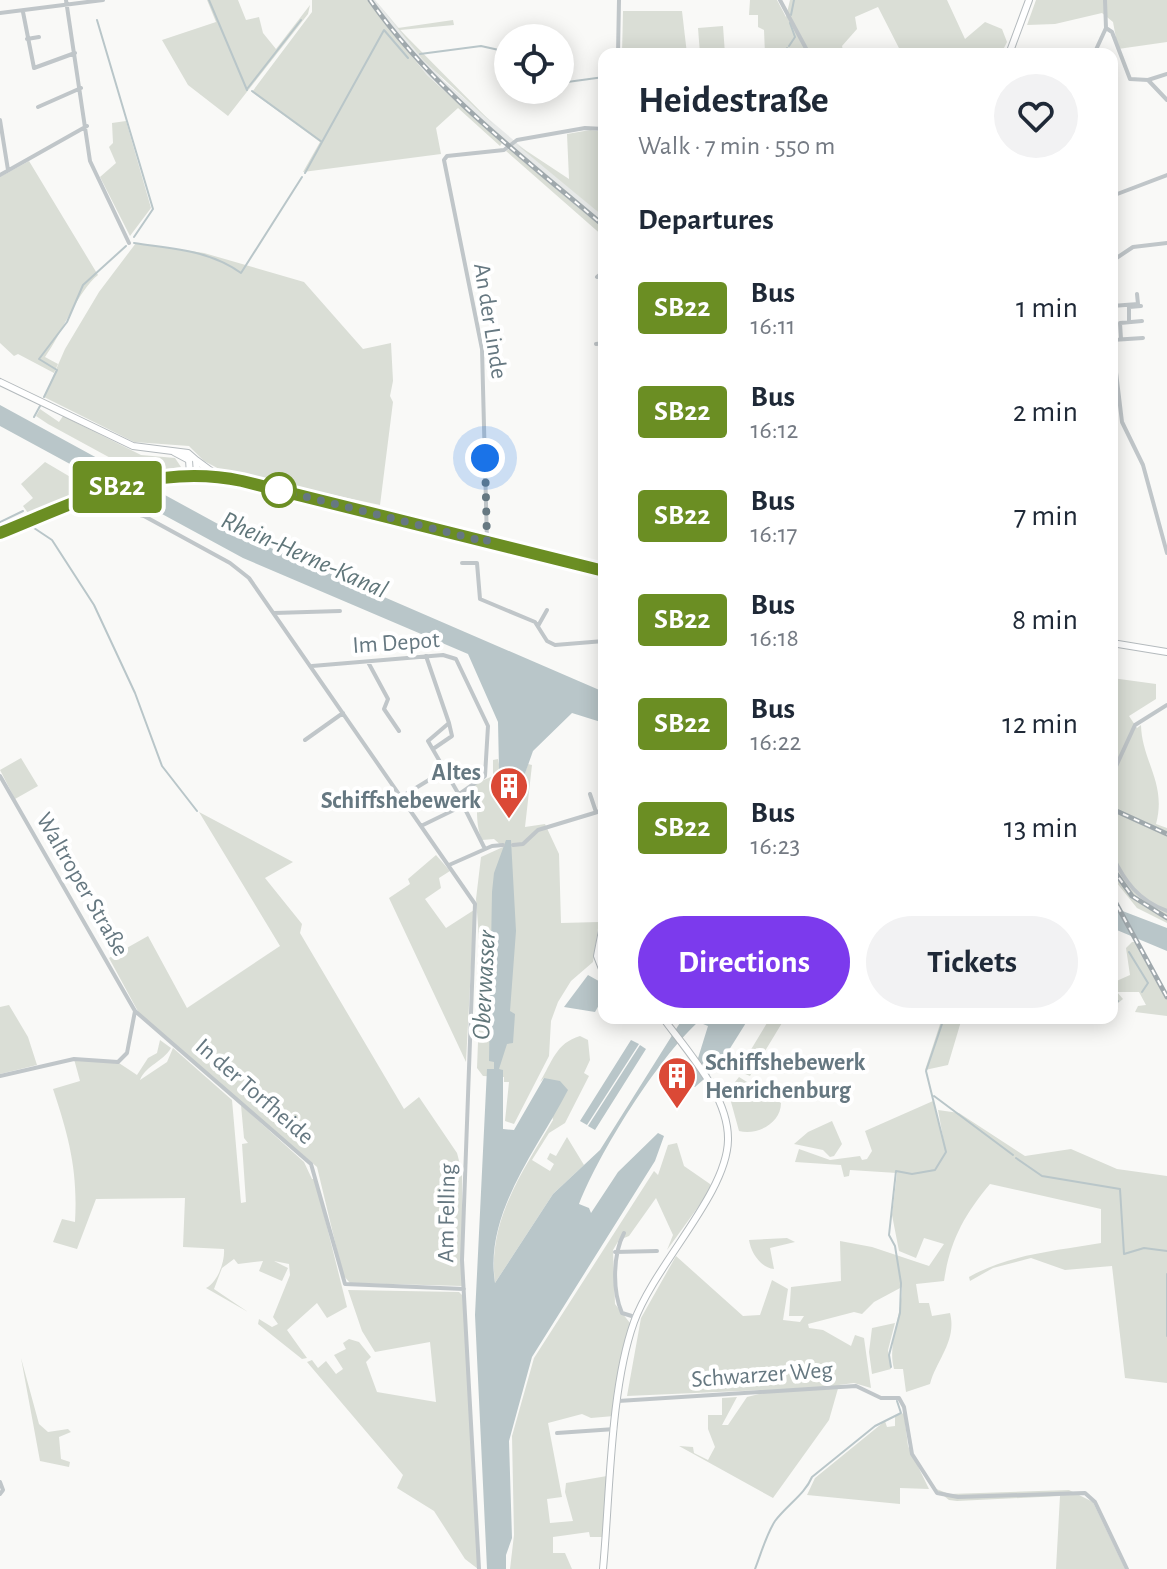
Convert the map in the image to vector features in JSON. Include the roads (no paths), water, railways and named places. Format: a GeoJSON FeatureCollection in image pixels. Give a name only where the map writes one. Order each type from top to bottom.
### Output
{"type":"FeatureCollection","features":[{"type":"Feature","properties":{"kind":"main road"},"geometry":{"type":"LineString","coordinates":[[1011,48],[1029,0]]}},
{"type":"Feature","properties":{"kind":"main road"},"geometry":{"type":"LineString","coordinates":[[0,382],[133,446],[183,450],[218,476]]}},
{"type":"Feature","properties":{"kind":"main road"},"geometry":{"type":"LineString","coordinates":[[171,450],[189,460],[193,474]]}},
{"type":"Feature","properties":{"kind":"main road"},"geometry":{"type":"LineString","coordinates":[[193,474],[196,460]]}},
{"type":"Feature","properties":{"kind":"main road"},"geometry":{"type":"LineString","coordinates":[[0,533],[146,478],[193,474],[218,476],[598,570]]}},
{"type":"Feature","properties":{"kind":"main road"},"geometry":{"type":"LineString","coordinates":[[1118,644],[1167,652]]}},
{"type":"Feature","properties":{"kind":"main road"},"geometry":{"type":"LineString","coordinates":[[603,1569],[618,1401],[626,1349],[635,1317],[656,1274],[708,1198],[723,1169],[728,1142],[726,1123],[706,1082],[668,1024]]}},
{"type":"Feature","properties":{"kind":"street"},"geometry":{"type":"LineString","coordinates":[[0,13],[66,2],[103,0]]}},
{"type":"Feature","properties":{"kind":"street"},"geometry":{"type":"LineString","coordinates":[[618,48],[619,0]]}},
{"type":"Feature","properties":{"kind":"street"},"geometry":{"type":"LineString","coordinates":[[780,0],[806,48]]}},
{"type":"Feature","properties":{"kind":"street"},"geometry":{"type":"LineString","coordinates":[[1097,48],[1106,28],[1105,0]]}},
{"type":"Feature","properties":{"kind":"street"},"geometry":{"type":"LineString","coordinates":[[66,2],[90,161],[129,243]]}},
{"type":"Feature","properties":{"kind":"street"},"geometry":{"type":"LineString","coordinates":[[23,11],[34,68],[75,53]]}},
{"type":"Feature","properties":{"kind":"street"},"geometry":{"type":"LineString","coordinates":[[1106,28],[1112,32],[1130,79],[1148,80],[1167,74]]}},
{"type":"Feature","properties":{"kind":"street"},"geometry":{"type":"LineString","coordinates":[[27,39],[39,37]]}},
{"type":"Feature","properties":{"kind":"street"},"geometry":{"type":"LineString","coordinates":[[1148,80],[1167,100]]}},
{"type":"Feature","properties":{"kind":"street"},"geometry":{"type":"LineString","coordinates":[[38,107],[81,88]]}},
{"type":"Feature","properties":{"kind":"street"},"geometry":{"type":"LineString","coordinates":[[0,120],[8,170]]}},
{"type":"Feature","properties":{"kind":"street"},"geometry":{"type":"LineString","coordinates":[[0,175],[87,126]]}},
{"type":"Feature","properties":{"kind":"street","name":"An der Linde"},"geometry":{"type":"LineString","coordinates":[[487,542],[482,349],[444,165],[447,156],[504,150],[517,140],[585,128],[598,129]]}},
{"type":"Feature","properties":{"kind":"street"},"geometry":{"type":"LineString","coordinates":[[1118,194],[1167,175]]}},
{"type":"Feature","properties":{"kind":"street"},"geometry":{"type":"LineString","coordinates":[[1118,257],[1133,247],[1167,243]]}},
{"type":"Feature","properties":{"kind":"street"},"geometry":{"type":"LineString","coordinates":[[1128,306],[1138,304],[1137,294]]}},
{"type":"Feature","properties":{"kind":"street"},"geometry":{"type":"LineString","coordinates":[[1118,306],[1141,306]]}},
{"type":"Feature","properties":{"kind":"street"},"geometry":{"type":"LineString","coordinates":[[1128,306],[1129,322]]}},
{"type":"Feature","properties":{"kind":"street"},"geometry":{"type":"LineString","coordinates":[[1142,321],[1120,323],[1121,339],[1143,338]]}},
{"type":"Feature","properties":{"kind":"street"},"geometry":{"type":"LineString","coordinates":[[1118,389],[1122,422],[1143,465],[1167,553]]}},
{"type":"Feature","properties":{"kind":"street","name":"Am Felling"},"geometry":{"type":"LineString","coordinates":[[103,492],[112,508],[144,516],[240,570],[274,613],[476,908],[462,1217],[479,1569]]}},
{"type":"Feature","properties":{"kind":"street"},"geometry":{"type":"LineString","coordinates":[[462,563],[477,563],[480,599],[538,626],[543,637],[555,645],[598,641]]}},
{"type":"Feature","properties":{"kind":"street"},"geometry":{"type":"LineString","coordinates":[[538,626],[547,610]]}},
{"type":"Feature","properties":{"kind":"street"},"geometry":{"type":"LineString","coordinates":[[274,613],[340,611]]}},
{"type":"Feature","properties":{"kind":"street","name":"Im Depot"},"geometry":{"type":"LineString","coordinates":[[311,666],[426,656],[447,655],[456,659],[488,727],[485,776],[458,793]]}},
{"type":"Feature","properties":{"kind":"street"},"geometry":{"type":"LineString","coordinates":[[426,656],[452,736],[433,749]]}},
{"type":"Feature","properties":{"kind":"street"},"geometry":{"type":"LineString","coordinates":[[368,662],[388,699],[384,709],[399,731]]}},
{"type":"Feature","properties":{"kind":"street"},"geometry":{"type":"LineString","coordinates":[[1118,762],[1135,725],[1167,705]]}},
{"type":"Feature","properties":{"kind":"street"},"geometry":{"type":"LineString","coordinates":[[305,740],[343,713]]}},
{"type":"Feature","properties":{"kind":"street"},"geometry":{"type":"LineString","coordinates":[[449,723],[429,737],[485,849]]}},
{"type":"Feature","properties":{"kind":"street"},"geometry":{"type":"LineString","coordinates":[[448,777],[465,767]]}},
{"type":"Feature","properties":{"kind":"street"},"geometry":{"type":"LineString","coordinates":[[401,797],[442,772]]}},
{"type":"Feature","properties":{"kind":"street","name":"Waltroper Straße"},"geometry":{"type":"LineString","coordinates":[[0,776],[135,1011]]}},
{"type":"Feature","properties":{"kind":"street"},"geometry":{"type":"LineString","coordinates":[[513,845],[523,844],[538,830],[596,812],[590,794]]}},
{"type":"Feature","properties":{"kind":"street"},"geometry":{"type":"LineString","coordinates":[[421,826],[463,806]]}},
{"type":"Feature","properties":{"kind":"street"},"geometry":{"type":"LineString","coordinates":[[449,865],[485,849],[503,845]]}},
{"type":"Feature","properties":{"kind":"street"},"geometry":{"type":"LineString","coordinates":[[1118,865],[1131,888],[1148,903],[1167,911]]}},
{"type":"Feature","properties":{"kind":"street"},"geometry":{"type":"LineString","coordinates":[[0,1076],[74,1059],[118,1062],[127,1053],[135,1011]]}},
{"type":"Feature","properties":{"kind":"street","name":"In der Torfheide"},"geometry":{"type":"LineString","coordinates":[[135,1011],[311,1164],[345,1284],[464,1289]]}},
{"type":"Feature","properties":{"kind":"street"},"geometry":{"type":"LineString","coordinates":[[624,1233],[615,1252],[620,1309],[635,1317]]}},
{"type":"Feature","properties":{"kind":"street"},"geometry":{"type":"LineString","coordinates":[[615,1252],[657,1251]]}},
{"type":"Feature","properties":{"kind":"street","name":"Schwarzer Weg"},"geometry":{"type":"LineString","coordinates":[[618,1401],[856,1386],[881,1398],[899,1398],[904,1407],[912,1454],[937,1493],[958,1497],[1085,1493],[1095,1502],[1127,1569]]}},
{"type":"Feature","properties":{"kind":"street"},"geometry":{"type":"LineString","coordinates":[[557,1433],[616,1429]]}},
{"type":"Feature","properties":{"kind":"street"},"geometry":{"type":"LineString","coordinates":[[0,1482],[3,1490],[0,1494]]}},
{"type":"Feature","properties":{"kind":"waterway"},"geometry":{"type":"LineString","coordinates":[[209,0],[247,90]]}},
{"type":"Feature","properties":{"kind":"waterway"},"geometry":{"type":"LineString","coordinates":[[791,15],[794,0]]}},
{"type":"Feature","properties":{"kind":"waterway"},"geometry":{"type":"LineString","coordinates":[[97,20],[153,209],[134,237]]}},
{"type":"Feature","properties":{"kind":"waterway"},"geometry":{"type":"LineString","coordinates":[[247,89],[301,20]]}},
{"type":"Feature","properties":{"kind":"waterway"},"geometry":{"type":"LineString","coordinates":[[789,46],[795,37],[790,23]]}},
{"type":"Feature","properties":{"kind":"waterway"},"geometry":{"type":"LineString","coordinates":[[322,142],[384,30],[408,58]]}},
{"type":"Feature","properties":{"kind":"waterway"},"geometry":{"type":"LineString","coordinates":[[420,54],[481,46],[494,49]]}},
{"type":"Feature","properties":{"kind":"waterway"},"geometry":{"type":"LineString","coordinates":[[574,81],[598,78]]}},
{"type":"Feature","properties":{"kind":"waterway"},"geometry":{"type":"LineString","coordinates":[[252,91],[322,142],[305,173]]}},
{"type":"Feature","properties":{"kind":"waterway"},"geometry":{"type":"LineString","coordinates":[[134,243],[203,255],[241,273],[302,177]]}},
{"type":"Feature","properties":{"kind":"waterway"},"geometry":{"type":"LineString","coordinates":[[44,397],[57,370],[39,359],[67,322],[83,285],[126,246]]}},
{"type":"Feature","properties":{"kind":"waterway"},"geometry":{"type":"LineString","coordinates":[[34,417],[40,406]]}},
{"type":"Feature","properties":{"kind":"waterway"},"geometry":{"type":"LineString","coordinates":[[0,522],[23,511]]}},
{"type":"Feature","properties":{"kind":"waterway"},"geometry":{"type":"LineString","coordinates":[[34,528],[52,540],[94,605],[135,693],[162,766],[197,811]]}},
{"type":"Feature","properties":{"kind":"waterway"},"geometry":{"type":"LineString","coordinates":[[1129,952],[1148,983]]}},
{"type":"Feature","properties":{"kind":"waterway"},"geometry":{"type":"LineString","coordinates":[[1142,992],[1148,983]]}},
{"type":"Feature","properties":{"kind":"waterway"},"geometry":{"type":"LineString","coordinates":[[891,1367],[889,1355],[900,1313],[901,1283],[895,1246],[889,1235],[896,1171],[912,1174],[935,1170],[946,1152],[926,1071],[942,1024]]}},
{"type":"Feature","properties":{"kind":"waterway"},"geometry":{"type":"LineString","coordinates":[[934,1096],[1013,1155]]}},
{"type":"Feature","properties":{"kind":"waterway"},"geometry":{"type":"LineString","coordinates":[[1016,1158],[1042,1176],[1120,1189],[1124,1254],[1144,1248],[1167,1251]]}},
{"type":"Feature","properties":{"kind":"waterway"},"geometry":{"type":"LineString","coordinates":[[1167,1274],[1167,1336]]}},
{"type":"Feature","properties":{"kind":"waterway"},"geometry":{"type":"LineString","coordinates":[[755,1569],[775,1521],[812,1477],[875,1426],[901,1413],[897,1401]]}},
{"type":"Feature","properties":{"kind":"railway"},"geometry":{"type":"LineString","coordinates":[[370,0],[395,33],[450,93],[598,221]]}},
{"type":"Feature","properties":{"kind":"railway"},"geometry":{"type":"LineString","coordinates":[[1118,812],[1167,834]]}},
{"type":"Feature","properties":{"kind":"railway"},"geometry":{"type":"LineString","coordinates":[[1118,876],[1132,896],[1167,918]]}},
{"type":"Feature","properties":{"kind":"railway"},"geometry":{"type":"LineString","coordinates":[[1118,907],[1167,997]]}},
{"type":"Feature","properties":{"kind":"place","name":"Altes Schiffshebewerk"},"geometry":{"type":"Point","coordinates":[509,820]}},
{"type":"Feature","properties":{"kind":"place","name":"Schiffshebewerk Henrichenburg"},"geometry":{"type":"Point","coordinates":[677,1110]}},
{"type":"Feature","properties":{"kind":"water label","name":"Rhein-Herne-Kanal"},"geometry":{"type":"Point","coordinates":[305,554]}},
{"type":"Feature","properties":{"kind":"water label","name":"Oberwasser"},"geometry":{"type":"Point","coordinates":[483,985]}}]}
